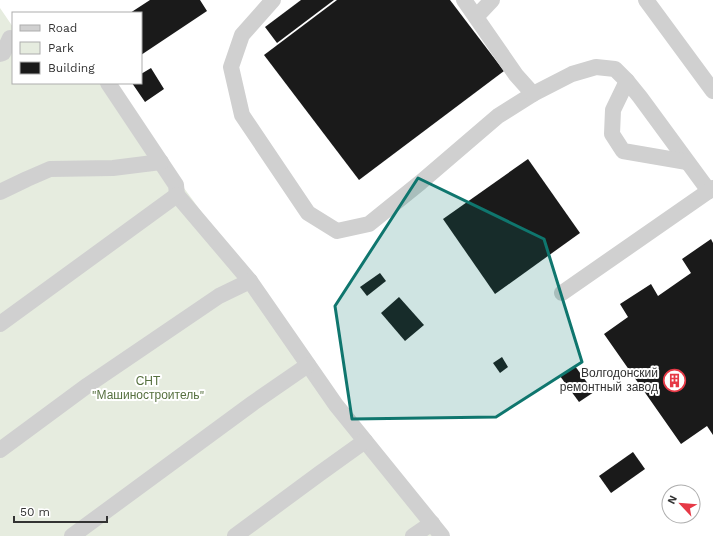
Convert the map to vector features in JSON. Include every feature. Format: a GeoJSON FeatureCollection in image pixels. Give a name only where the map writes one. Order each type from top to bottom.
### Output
{"type":"FeatureCollection","features":[{"type":"Feature","properties":{"kind":"lane"},"geometry":{"type":"LineString","coordinates":[[273,0],[242,35],[231,67],[242,115],[308,213],[338,231],[369,224],[498,116],[533,94],[572,74],[596,67],[615,69],[627,81],[711,190],[562,293]]}},
{"type":"Feature","properties":{"kind":"lane"},"geometry":{"type":"LineString","coordinates":[[464,0],[516,75],[533,94]]}},
{"type":"Feature","properties":{"kind":"lane"},"geometry":{"type":"LineString","coordinates":[[476,17],[492,0]]}},
{"type":"Feature","properties":{"kind":"lane"},"geometry":{"type":"LineString","coordinates":[[646,0],[713,91]]}},
{"type":"Feature","properties":{"kind":"lane"},"geometry":{"type":"LineString","coordinates":[[0,54],[3,53],[8,36]]}},
{"type":"Feature","properties":{"kind":"lane"},"geometry":{"type":"LineString","coordinates":[[627,81],[612,110],[612,134],[623,151],[688,162]]}},
{"type":"Feature","properties":{"kind":"lane"},"geometry":{"type":"LineString","coordinates":[[109,84],[176,185],[177,195],[250,281],[336,405],[442,536]]}},
{"type":"Feature","properties":{"kind":"lane"},"geometry":{"type":"LineString","coordinates":[[0,192],[27,178],[50,169],[113,168],[160,162]]}},
{"type":"Feature","properties":{"kind":"lane"},"geometry":{"type":"LineString","coordinates":[[0,324],[177,195]]}},
{"type":"Feature","properties":{"kind":"lane"},"geometry":{"type":"LineString","coordinates":[[0,450],[88,385],[212,300],[250,281]]}},
{"type":"Feature","properties":{"kind":"lane"},"geometry":{"type":"LineString","coordinates":[[72,536],[253,403],[308,365]]}},
{"type":"Feature","properties":{"kind":"lane"},"geometry":{"type":"LineString","coordinates":[[235,536],[365,441]]}},
{"type":"Feature","properties":{"kind":"lane"},"geometry":{"type":"LineString","coordinates":[[413,536],[432,523]]}},
{"type":"Feature","properties":{"kind":"highlighted area"},"geometry":{"type":"Polygon","coordinates":[[[418,178],[544,239],[582,362],[496,417],[352,419],[335,306],[418,178]]]}},
{"type":"Feature","properties":{"kind":"green space","name":"СНТ \"Машиностроитель\""},"geometry":{"type":"Polygon","coordinates":[[[0,8],[12,26],[12,84],[108,84],[439,536],[0,536],[0,8]]]}},
{"type":"Feature","properties":{"kind":"building"},"geometry":{"type":"Polygon","coordinates":[[[150,0],[200,0],[207,11],[142,54],[142,12],[132,12],[150,0]]]}},
{"type":"Feature","properties":{"kind":"building"},"geometry":{"type":"Polygon","coordinates":[[[301,0],[334,0],[277,43],[265,27],[301,0]]]}},
{"type":"Feature","properties":{"kind":"building"},"geometry":{"type":"Polygon","coordinates":[[[337,0],[450,0],[504,71],[359,180],[264,55],[337,0]]]}},
{"type":"Feature","properties":{"kind":"building"},"geometry":{"type":"Polygon","coordinates":[[[151,68],[164,89],[145,102],[133,84],[142,84],[142,73],[151,68]]]}},
{"type":"Feature","properties":{"kind":"building"},"geometry":{"type":"Polygon","coordinates":[[[528,159],[580,233],[495,294],[443,219],[528,159]]]}},
{"type":"Feature","properties":{"kind":"building","name":"Волгодонский ремонтный завод"},"geometry":{"type":"Polygon","coordinates":[[[711,239],[713,243],[713,435],[707,426],[681,444],[604,334],[628,317],[620,304],[651,284],[658,296],[691,273],[682,259],[711,239]]]}},
{"type":"Feature","properties":{"kind":"building"},"geometry":{"type":"Polygon","coordinates":[[[380,273],[386,281],[367,296],[360,287],[380,273]]]}},
{"type":"Feature","properties":{"kind":"building"},"geometry":{"type":"Polygon","coordinates":[[[399,297],[424,325],[405,341],[381,313],[399,297]]]}},
{"type":"Feature","properties":{"kind":"building"},"geometry":{"type":"Polygon","coordinates":[[[502,357],[508,367],[500,373],[493,363],[502,357]]]}},
{"type":"Feature","properties":{"kind":"building"},"geometry":{"type":"Polygon","coordinates":[[[575,366],[594,392],[579,402],[560,376],[575,366]]]}},
{"type":"Feature","properties":{"kind":"building"},"geometry":{"type":"Polygon","coordinates":[[[633,452],[645,469],[611,493],[599,476],[633,452]]]}},
{"type":"Feature","properties":{"kind":"place","name":"Волгодонский ремонтный завод"},"geometry":{"type":"Point","coordinates":[674,380]}}]}
